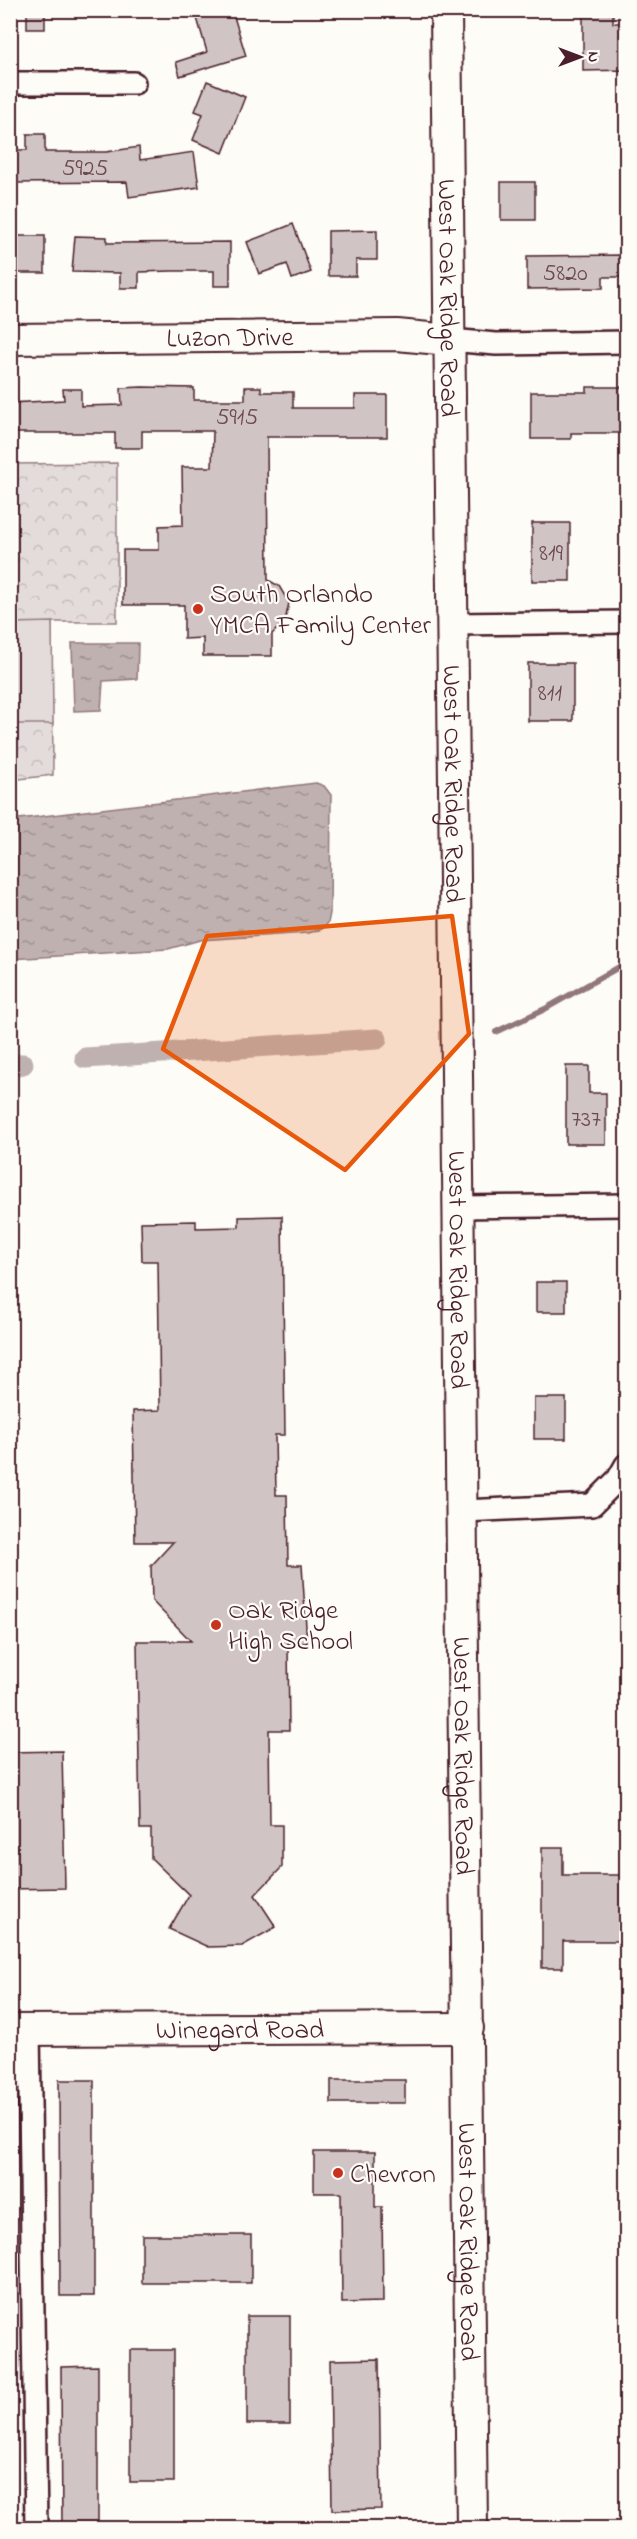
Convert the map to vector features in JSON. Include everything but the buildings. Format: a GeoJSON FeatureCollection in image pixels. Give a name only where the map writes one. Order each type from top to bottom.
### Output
{"type":"FeatureCollection","features":[{"type":"Feature","properties":{"kind":"main road","name":"West Oak Ridge Road"},"geometry":{"type":"LineString","coordinates":[[446,10],[464,1511],[472,2529]]}},
{"type":"Feature","properties":{"kind":"main road","name":"Luzon Drive"},"geometry":{"type":"LineString","coordinates":[[10,339],[397,335],[450,340]]}},
{"type":"Feature","properties":{"kind":"main road","name":"Winegard Road"},"geometry":{"type":"LineString","coordinates":[[20,2030],[468,2028]]}},
{"type":"Feature","properties":{"kind":"street"},"geometry":{"type":"LineString","coordinates":[[10,83],[134,83]]}},
{"type":"Feature","properties":{"kind":"street"},"geometry":{"type":"LineString","coordinates":[[450,340],[496,344],[627,342]]}},
{"type":"Feature","properties":{"kind":"street"},"geometry":{"type":"LineString","coordinates":[[453,624],[627,622]]}},
{"type":"Feature","properties":{"kind":"street"},"geometry":{"type":"LineString","coordinates":[[459,1207],[627,1204]]}},
{"type":"Feature","properties":{"kind":"street"},"geometry":{"type":"LineString","coordinates":[[464,1511],[592,1505],[618,1479],[627,1466]]}},
{"type":"Feature","properties":{"kind":"street"},"geometry":{"type":"LineString","coordinates":[[20,2030],[36,2529]]}},
{"type":"Feature","properties":{"kind":"highlighted area"},"geometry":{"type":"Polygon","coordinates":[[[452,916],[469,1034],[345,1170],[163,1049],[207,936],[452,916]]]}},
{"type":"Feature","properties":{"kind":"green space"},"geometry":{"type":"Polygon","coordinates":[[[117,463],[117,622],[52,622],[53,775],[11,780],[10,464],[117,463]]]}},
{"type":"Feature","properties":{"kind":"green space"},"geometry":{"type":"Polygon","coordinates":[[[52,622],[53,724],[11,724],[11,623],[52,622]]]}},
{"type":"Feature","properties":{"kind":"water"},"geometry":{"type":"Polygon","coordinates":[[[72,643],[138,643],[137,679],[103,681],[101,710],[74,711],[72,643]]]}},
{"type":"Feature","properties":{"kind":"water"},"geometry":{"type":"Polygon","coordinates":[[[316,783],[324,786],[331,795],[330,913],[328,923],[322,929],[309,933],[200,940],[168,949],[11,959],[11,820],[316,783]]]}},
{"type":"Feature","properties":{"kind":"waterway"},"geometry":{"type":"LineString","coordinates":[[496,1032],[545,1009],[626,963]]}},
{"type":"Feature","properties":{"kind":"waterway"},"geometry":{"type":"LineString","coordinates":[[85,1058],[377,1039]]}},
{"type":"Feature","properties":{"kind":"waterway"},"geometry":{"type":"LineString","coordinates":[[10,1066],[23,1064]]}},
{"type":"Feature","properties":{"kind":"place","name":"South Orlando YMCA Family Center"},"geometry":{"type":"Point","coordinates":[198,609]}},
{"type":"Feature","properties":{"kind":"place","name":"Oak Ridge High School"},"geometry":{"type":"Point","coordinates":[216,1625]}},
{"type":"Feature","properties":{"kind":"place","name":"Chevron"},"geometry":{"type":"Point","coordinates":[338,2173]}}]}
